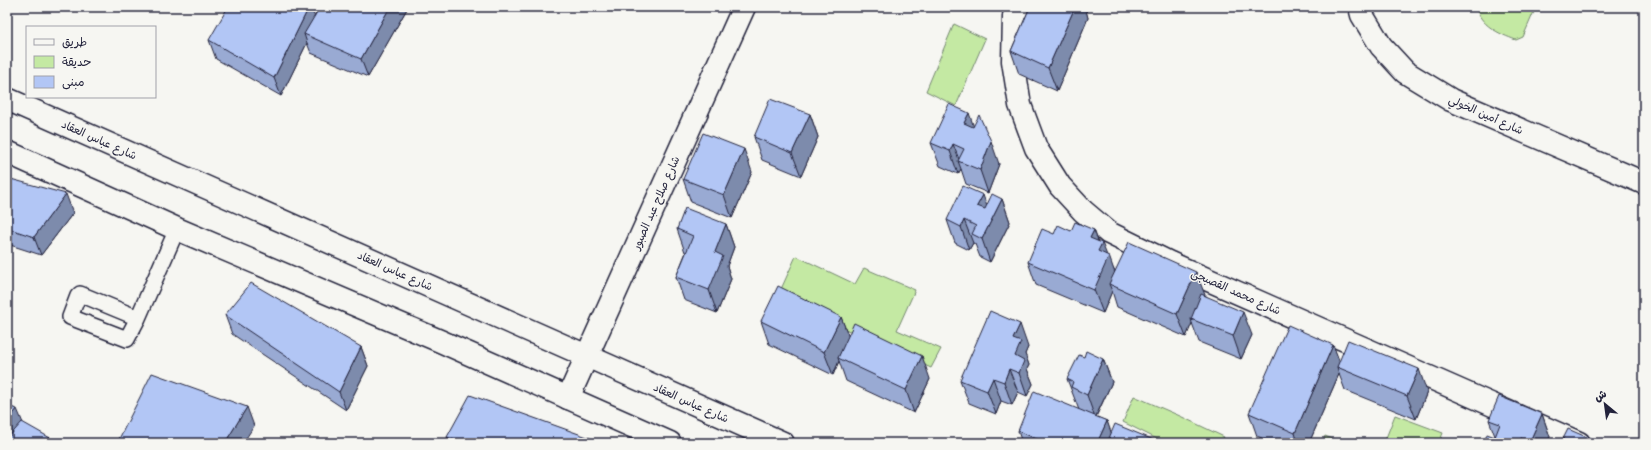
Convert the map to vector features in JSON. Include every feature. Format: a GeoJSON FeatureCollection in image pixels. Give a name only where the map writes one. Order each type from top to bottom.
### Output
{"type":"FeatureCollection","features":[{"type":"Feature","properties":{"kind":"street","name":"شارع صلاح عبد الصبور"},"geometry":{"type":"LineString","coordinates":[[568,398],[744,7]]}},
{"type":"Feature","properties":{"kind":"street","name":"شارع محمد القصبجى"},"geometry":{"type":"LineString","coordinates":[[1018,7],[1014,16],[1013,61],[1020,106],[1036,148],[1060,186],[1083,211],[1109,233],[1170,263],[1579,443]]}},
{"type":"Feature","properties":{"kind":"street","name":"شارع أمين الخولي"},"geometry":{"type":"LineString","coordinates":[[1360,7],[1362,15],[1381,46],[1405,72],[1451,100],[1644,183]]}},
{"type":"Feature","properties":{"kind":"street","name":"شارع عباس العقاد"},"geometry":{"type":"LineString","coordinates":[[7,99],[783,443]]}},
{"type":"Feature","properties":{"kind":"street"},"geometry":{"type":"LineString","coordinates":[[7,152],[177,229],[440,341],[670,443]]}},
{"type":"Feature","properties":{"kind":"lane"},"geometry":{"type":"LineString","coordinates":[[138,318],[177,229]]}},
{"type":"Feature","properties":{"kind":"green space"},"geometry":{"type":"Polygon","coordinates":[[[1476,7],[1536,7],[1523,37],[1516,40],[1497,32],[1486,24],[1478,13],[1476,7]]]}},
{"type":"Feature","properties":{"kind":"green space"},"geometry":{"type":"Polygon","coordinates":[[[954,24],[985,39],[956,106],[926,91],[954,24]]]}},
{"type":"Feature","properties":{"kind":"green space"},"geometry":{"type":"Polygon","coordinates":[[[796,256],[855,284],[864,268],[915,290],[897,330],[941,349],[931,368],[777,298],[796,256]]]}},
{"type":"Feature","properties":{"kind":"green space"},"geometry":{"type":"Polygon","coordinates":[[[1134,396],[1224,437],[1221,443],[1165,443],[1123,422],[1134,396]]]}},
{"type":"Feature","properties":{"kind":"green space"},"geometry":{"type":"Polygon","coordinates":[[[1395,415],[1443,433],[1439,443],[1384,443],[1395,415]]]}},
{"type":"Feature","properties":{"kind":"green space"},"geometry":{"type":"Polygon","coordinates":[[[1325,436],[1343,443],[1322,443],[1325,436]]]}},
{"type":"Feature","properties":{"kind":"building"},"geometry":{"type":"Polygon","coordinates":[[[228,7],[309,7],[274,78],[209,40],[228,7]]]}},
{"type":"Feature","properties":{"kind":"building"},"geometry":{"type":"Polygon","coordinates":[[[320,7],[390,7],[361,59],[304,34],[320,7]]]}},
{"type":"Feature","properties":{"kind":"building"},"geometry":{"type":"Polygon","coordinates":[[[1030,7],[1075,7],[1048,68],[1011,51],[1030,7]]]}},
{"type":"Feature","properties":{"kind":"building"},"geometry":{"type":"Polygon","coordinates":[[[770,99],[810,114],[792,153],[754,137],[770,99]]]}},
{"type":"Feature","properties":{"kind":"building"},"geometry":{"type":"Polygon","coordinates":[[[949,104],[969,113],[964,123],[973,127],[979,115],[991,141],[980,170],[958,161],[964,149],[953,144],[950,151],[931,143],[949,104]]]}},
{"type":"Feature","properties":{"kind":"building"},"geometry":{"type":"Polygon","coordinates":[[[703,133],[744,149],[724,195],[683,179],[703,133]]]}},
{"type":"Feature","properties":{"kind":"building"},"geometry":{"type":"Polygon","coordinates":[[[7,178],[66,194],[34,237],[7,228],[7,178]]]}},
{"type":"Feature","properties":{"kind":"building"},"geometry":{"type":"Polygon","coordinates":[[[963,186],[983,195],[977,206],[985,209],[992,194],[1002,199],[982,239],[972,234],[976,226],[964,220],[961,227],[947,220],[963,186]]]}},
{"type":"Feature","properties":{"kind":"building"},"geometry":{"type":"Polygon","coordinates":[[[685,208],[726,224],[715,252],[723,256],[709,290],[676,277],[693,236],[677,229],[685,208]]]}},
{"type":"Feature","properties":{"kind":"building"},"geometry":{"type":"Polygon","coordinates":[[[1075,222],[1094,230],[1090,238],[1102,243],[1098,251],[1109,256],[1094,290],[1028,262],[1042,229],[1054,234],[1058,225],[1071,231],[1075,222]]]}},
{"type":"Feature","properties":{"kind":"building"},"geometry":{"type":"Polygon","coordinates":[[[1129,242],[1196,272],[1177,314],[1109,284],[1129,242]]]}},
{"type":"Feature","properties":{"kind":"building"},"geometry":{"type":"Polygon","coordinates":[[[251,283],[361,347],[339,392],[225,315],[251,283]]]}},
{"type":"Feature","properties":{"kind":"building"},"geometry":{"type":"Polygon","coordinates":[[[778,286],[841,317],[824,352],[761,321],[778,286]]]}},
{"type":"Feature","properties":{"kind":"building"},"geometry":{"type":"Polygon","coordinates":[[[1201,294],[1243,312],[1233,336],[1191,319],[1201,294]]]}},
{"type":"Feature","properties":{"kind":"building"},"geometry":{"type":"Polygon","coordinates":[[[990,311],[1020,324],[1013,339],[1021,342],[1015,356],[1024,361],[1019,373],[1009,369],[1004,382],[993,378],[987,391],[960,380],[990,311]]]}},
{"type":"Feature","properties":{"kind":"building"},"geometry":{"type":"Polygon","coordinates":[[[854,323],[922,356],[906,390],[838,358],[854,323]]]}},
{"type":"Feature","properties":{"kind":"building"},"geometry":{"type":"Polygon","coordinates":[[[1288,325],[1333,345],[1295,433],[1249,413],[1288,325]]]}},
{"type":"Feature","properties":{"kind":"building"},"geometry":{"type":"Polygon","coordinates":[[[1348,340],[1419,369],[1407,396],[1337,367],[1348,340]]]}},
{"type":"Feature","properties":{"kind":"building"},"geometry":{"type":"Polygon","coordinates":[[[1086,351],[1103,359],[1087,395],[1071,387],[1073,382],[1067,379],[1079,355],[1084,357],[1086,351]]]}},
{"type":"Feature","properties":{"kind":"building"},"geometry":{"type":"Polygon","coordinates":[[[152,373],[247,407],[225,443],[117,443],[152,373]]]}},
{"type":"Feature","properties":{"kind":"building"},"geometry":{"type":"Polygon","coordinates":[[[1034,391],[1107,421],[1097,443],[1046,443],[1018,431],[1034,391]]]}},
{"type":"Feature","properties":{"kind":"building"},"geometry":{"type":"Polygon","coordinates":[[[470,395],[604,443],[461,443],[447,437],[470,395]]]}},
{"type":"Feature","properties":{"kind":"building"},"geometry":{"type":"Polygon","coordinates":[[[1499,396],[1542,414],[1530,441],[1521,438],[1518,443],[1484,443],[1487,434],[1495,437],[1500,424],[1489,420],[1499,396]]]}},
{"type":"Feature","properties":{"kind":"building"},"geometry":{"type":"Polygon","coordinates":[[[7,406],[17,409],[7,422],[7,406]]]}},
{"type":"Feature","properties":{"kind":"building"},"geometry":{"type":"Polygon","coordinates":[[[22,422],[59,443],[7,443],[7,439],[22,422]]]}},
{"type":"Feature","properties":{"kind":"building"},"geometry":{"type":"Polygon","coordinates":[[[1115,424],[1161,443],[1107,443],[1115,424]]]}},
{"type":"Feature","properties":{"kind":"building"},"geometry":{"type":"Polygon","coordinates":[[[1568,429],[1600,443],[1561,443],[1568,429]]]}}]}
